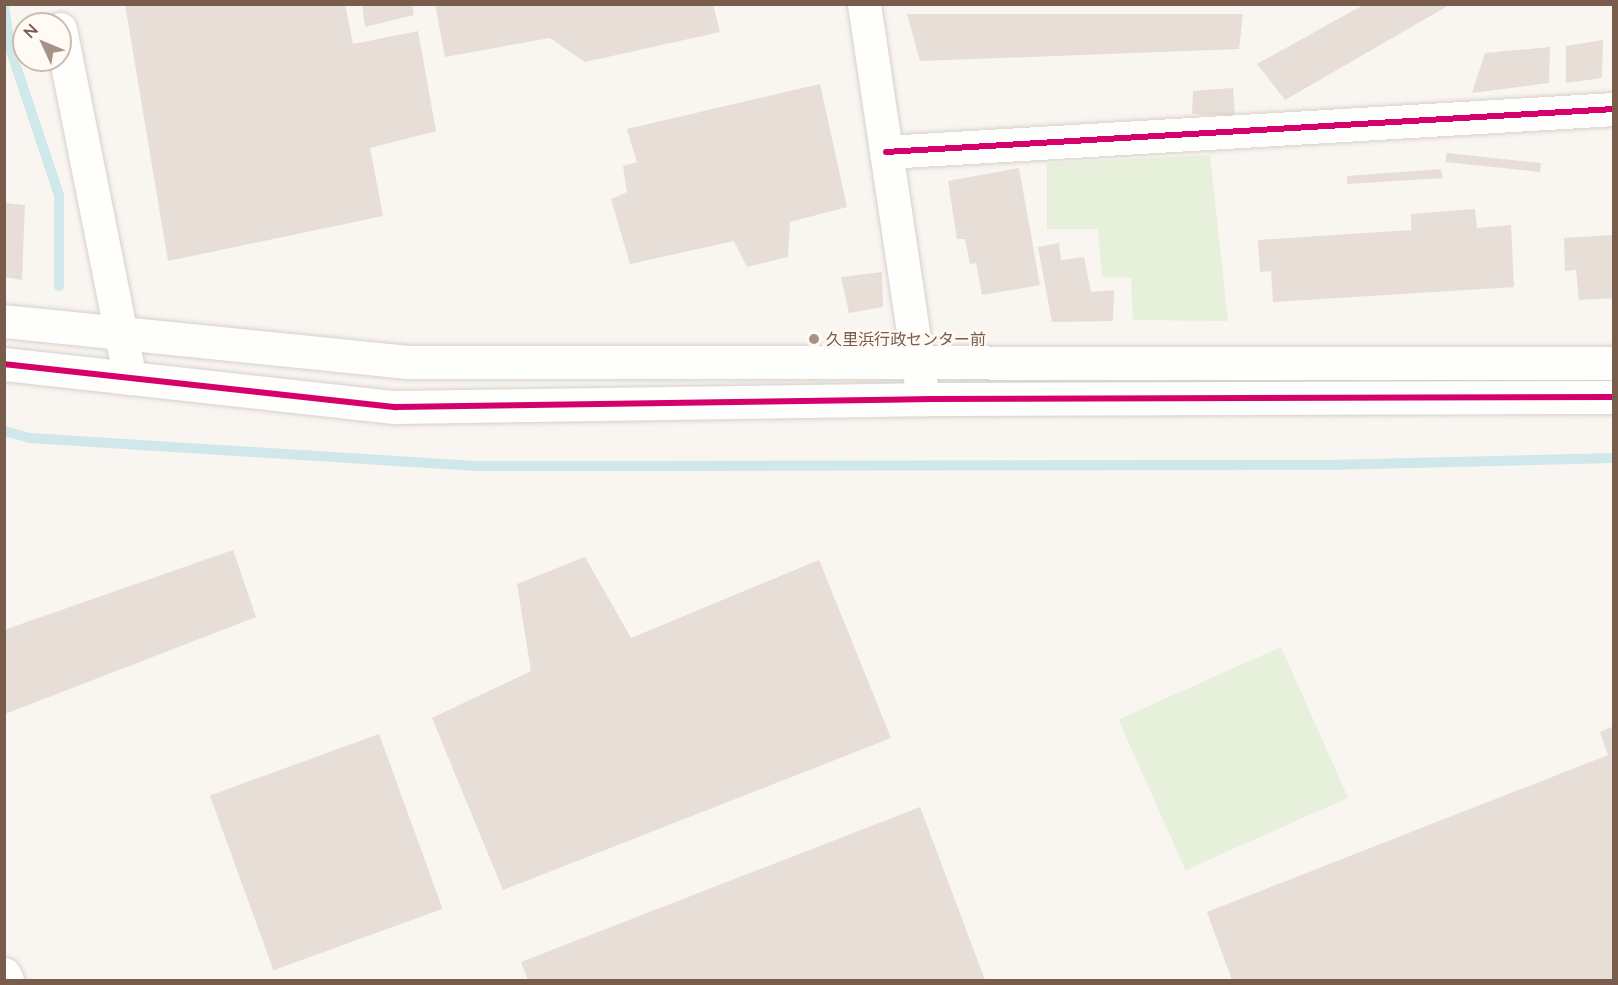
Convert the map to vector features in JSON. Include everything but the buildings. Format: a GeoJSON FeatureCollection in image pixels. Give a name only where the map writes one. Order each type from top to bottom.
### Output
{"type":"FeatureCollection","features":[{"type":"Feature","properties":{"kind":"street"},"geometry":{"type":"LineString","coordinates":[[864,4],[923,400]]}},
{"type":"Feature","properties":{"kind":"street"},"geometry":{"type":"LineString","coordinates":[[69,72],[130,378]]}},
{"type":"Feature","properties":{"kind":"street"},"geometry":{"type":"LineString","coordinates":[[886,152],[1614,109]]}},
{"type":"Feature","properties":{"kind":"street"},"geometry":{"type":"LineString","coordinates":[[4,321],[406,362],[1614,363]]}},
{"type":"Feature","properties":{"kind":"street"},"geometry":{"type":"LineString","coordinates":[[4,364],[396,407],[923,400],[1614,397]]}},
{"type":"Feature","properties":{"kind":"street"},"geometry":{"type":"LineString","coordinates":[[4,974],[7,981]]}},
{"type":"Feature","properties":{"kind":"green space"},"geometry":{"type":"Polygon","coordinates":[[[1210,155],[1228,321],[1133,320],[1131,278],[1102,277],[1098,229],[1047,229],[1047,163],[1210,155]]]}},
{"type":"Feature","properties":{"kind":"green space"},"geometry":{"type":"Polygon","coordinates":[[[1281,647],[1348,798],[1186,870],[1118,719],[1281,647]]]}},
{"type":"Feature","properties":{"kind":"waterway"},"geometry":{"type":"LineString","coordinates":[[4,5],[10,48],[59,195],[59,286]]}},
{"type":"Feature","properties":{"kind":"waterway"},"geometry":{"type":"LineString","coordinates":[[4,431],[30,438],[476,466],[1328,465],[1614,458]]}},
{"type":"Feature","properties":{"kind":"cycle path"},"geometry":{"type":"LineString","coordinates":[[886,152],[1614,109]]}},
{"type":"Feature","properties":{"kind":"cycle path"},"geometry":{"type":"LineString","coordinates":[[4,364],[396,407],[933,399],[1614,397]]}},
{"type":"Feature","properties":{"kind":"place","name":"久里浜行政センター前"},"geometry":{"type":"Point","coordinates":[814,339]}}]}
